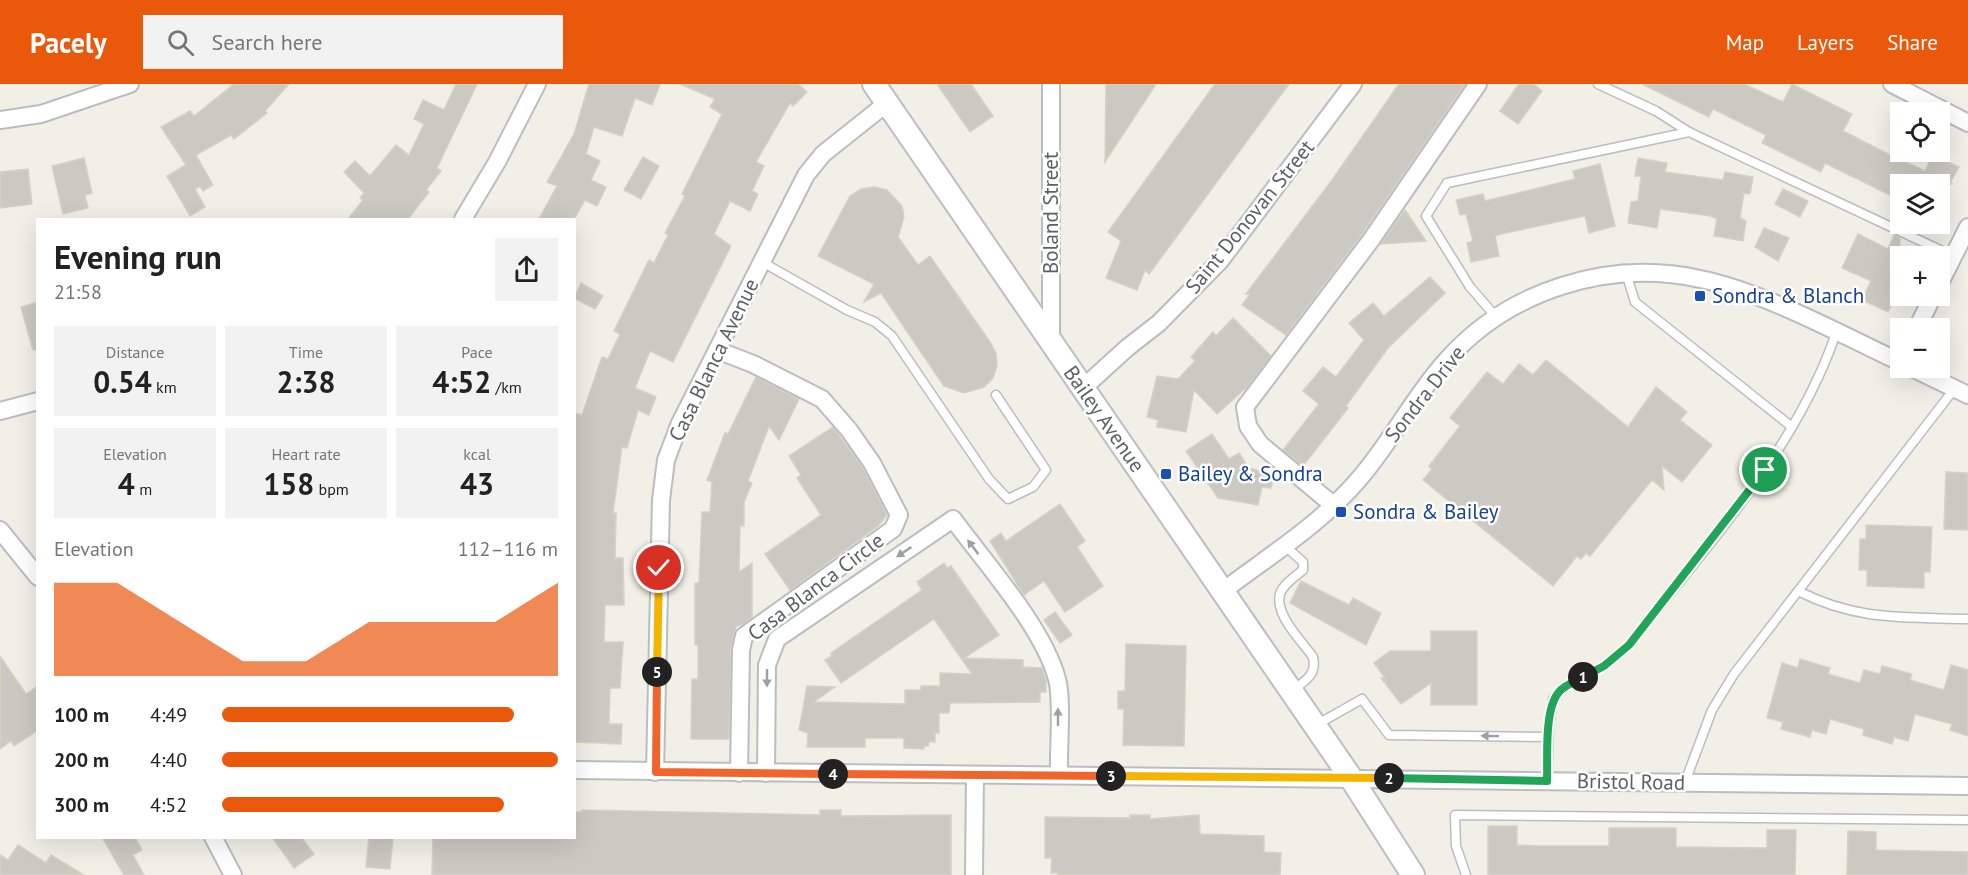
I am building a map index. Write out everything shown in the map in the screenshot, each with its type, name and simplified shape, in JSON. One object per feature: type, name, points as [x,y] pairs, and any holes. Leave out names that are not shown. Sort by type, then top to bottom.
[{"type":"street","points":[[0,120],[41,114],[130,84]]},
{"type":"street","points":[[464,218],[497,162],[537,84]]},
{"type":"street","name":"Bailey Avenue","points":[[874,84],[1292,691],[1413,875]]},
{"type":"street","name":"Boland Street","points":[[1051,84],[1051,341]]},
{"type":"street","name":"Saint Donovan Street","points":[[1083,388],[1159,323],[1220,261],[1353,84]]},
{"type":"street","points":[[1333,506],[1260,444],[1248,426],[1245,407],[1371,240],[1478,84]]},
{"type":"street","points":[[1892,84],[1968,123]]},
{"type":"street","name":"Casa Blanca Avenue","points":[[656,772],[661,500],[666,460],[680,423],[806,175],[823,154],[887,103]]},
{"type":"street","points":[[1950,262],[1968,227]]},
{"type":"street","name":"Sondra Drive","points":[[1223,591],[1333,506],[1359,479],[1445,362],[1474,334],[1544,290],[1572,282],[1626,273],[1659,272],[1701,279],[1748,293],[1890,357]]},
{"type":"street","name":"Casa Blanca Circle","points":[[717,350],[753,364],[822,399],[872,463],[899,515],[893,529],[744,636],[741,650],[739,772]]},
{"type":"street","points":[[1932,378],[1961,392]]},
{"type":"street","points":[[0,411],[36,401]]},
{"type":"street","points":[[766,773],[767,665],[777,639],[953,519],[1014,602],[1048,654],[1058,682],[1059,775]]},
{"type":"street","points":[[0,531],[36,575]]},
{"type":"street","name":"Bristol Road","points":[[576,770],[1968,786]]},
{"type":"street","points":[[974,875],[975,775]]},
{"type":"street","points":[[214,839],[233,875]]},
{"type":"lane","points":[[1598,84],[1656,111],[1689,132],[1953,256]]},
{"type":"lane","points":[[1497,318],[1470,287],[1426,216],[1446,183],[1689,132]]},
{"type":"lane","points":[[762,262],[847,310],[875,322],[892,336],[989,479],[1008,499],[1033,487],[1046,470],[996,395]]},
{"type":"lane","points":[[1626,273],[1635,302],[1792,427]]},
{"type":"lane","points":[[1547,781],[1548,737],[1554,699],[1562,688],[1604,666],[1629,645],[1765,470],[1792,427],[1825,365],[1836,333]]},
{"type":"lane","points":[[1685,782],[1712,710],[1734,674],[1798,591],[1961,392]]},
{"type":"lane","points":[[1284,544],[1303,562],[1303,570],[1285,586],[1280,594],[1280,606],[1314,657],[1315,666],[1312,675],[1292,691]]},
{"type":"lane","points":[[1798,591],[1844,611],[1892,617],[1968,619]]},
{"type":"lane","points":[[1315,726],[1362,699],[1389,735],[1548,737]]},
{"type":"lane","points":[[1466,875],[1456,846],[1455,815],[1968,820]]},
{"type":"building","points":[[234,84],[289,84],[265,111],[267,113],[234,139],[231,135],[196,155],[213,185],[203,191],[200,186],[195,189],[205,207],[190,216],[167,176],[186,165],[161,127],[190,111],[194,116]]},
{"type":"building","points":[[456,84],[477,84],[437,168],[441,171],[426,190],[429,192],[409,218],[349,218],[363,200],[360,198],[364,193],[344,172],[355,161],[370,176],[396,145],[409,155],[424,124],[414,119],[423,100],[444,110]]},
{"type":"building","points":[[589,84],[660,84],[652,105],[635,98],[622,136],[594,127],[586,154],[600,161],[591,180],[606,187],[597,206],[585,200],[575,218],[540,218],[557,186],[547,182],[574,134]]},
{"type":"building","points":[[680,84],[798,84],[807,92],[793,106],[790,103],[756,162],[764,166],[752,191],[758,194],[750,211],[730,201],[714,234],[731,246],[673,362],[650,351],[635,388],[656,397],[649,415],[638,410],[627,448],[622,447],[613,513],[616,513],[615,558],[623,558],[624,605],[605,605],[604,642],[623,642],[620,688],[610,688],[609,724],[622,724],[621,744],[576,742],[576,414],[582,415],[602,357],[608,359],[620,334],[614,331],[649,260],[654,263],[668,235],[665,233],[685,196],[682,194],[722,114],[710,107],[715,99]]},
{"type":"building","points":[[937,84],[971,84],[993,116],[970,132]]},
{"type":"building","points":[[1106,84],[1156,84],[1105,162]]},
{"type":"building","points":[[1215,84],[1289,84],[1149,274],[1145,270],[1137,290],[1106,278],[1121,241],[1108,232]]},
{"type":"building","points":[[1399,84],[1465,84],[1362,234],[1286,335],[1242,305],[1250,294],[1246,294],[1332,180]]},
{"type":"building","points":[[1519,84],[1533,84],[1542,91],[1518,124],[1500,111]]},
{"type":"building","points":[[1642,84],[1744,84],[1783,102],[1792,84],[1852,114],[1843,131],[1890,155],[1890,162],[1905,162],[1925,171],[1929,162],[1949,162],[1959,167],[1950,183],[1950,174],[1890,174],[1890,195],[1825,163],[1821,172],[1762,143],[1766,135],[1713,109],[1709,117]]},
{"type":"building","points":[[643,157],[659,166],[641,199],[624,190]]},
{"type":"building","points":[[84,158],[92,193],[85,195],[88,208],[63,214],[52,166]]},
{"type":"building","points":[[1638,158],[1667,163],[1665,172],[1723,180],[1725,172],[1753,177],[1750,194],[1744,193],[1740,218],[1746,221],[1743,241],[1714,236],[1717,219],[1711,216],[1660,209],[1657,228],[1628,223],[1631,202],[1638,201],[1641,176],[1635,176]]},
{"type":"building","points":[[1600,164],[1615,226],[1589,233],[1585,216],[1501,234],[1495,236],[1499,256],[1471,262],[1467,243],[1473,241],[1466,214],[1460,215],[1456,200],[1483,194],[1485,201],[1575,179],[1573,171]]},
{"type":"building","points":[[28,169],[32,204],[0,208],[0,172]]},
{"type":"building","points":[[874,187],[887,190],[902,206],[904,217],[898,237],[918,265],[930,256],[990,342],[996,353],[997,366],[993,378],[984,387],[964,393],[944,386],[881,293],[864,302],[874,284],[818,256],[850,196],[861,189]]},
{"type":"building","points":[[1783,189],[1808,201],[1800,217],[1775,204]]},
{"type":"building","points":[[1405,210],[1426,241],[1381,244]]},
{"type":"building","points":[[1764,228],[1789,238],[1778,261],[1755,247]]},
{"type":"building","points":[[1858,234],[1888,249],[1894,235],[1900,238],[1900,246],[1890,246],[1891,306],[1888,312],[1862,300],[1871,281],[1842,268]]},
{"type":"building","points":[[1430,277],[1445,293],[1388,348],[1346,406],[1348,408],[1303,466],[1283,450],[1319,404],[1303,391],[1323,367],[1336,377],[1364,340],[1349,323],[1373,303],[1384,316]]},
{"type":"building","points":[[581,283],[603,296],[595,309],[576,299]]},
{"type":"building","points":[[36,303],[36,350],[33,350],[21,307]]},
{"type":"building","points":[[1233,318],[1271,356],[1247,387],[1217,414],[1194,390],[1186,432],[1157,427],[1158,420],[1147,417],[1157,376],[1178,379],[1195,361],[1191,357],[1213,332],[1216,336]]},
{"type":"building","points":[[1546,360],[1628,427],[1656,387],[1687,412],[1680,420],[1712,445],[1682,482],[1662,466],[1664,490],[1652,480],[1590,556],[1586,553],[1581,559],[1577,556],[1553,586],[1423,480],[1432,469],[1429,466],[1460,426],[1450,418],[1487,372],[1503,384],[1519,364],[1533,375]]},
{"type":"building","points":[[756,377],[799,399],[779,440],[769,426],[748,481],[752,483],[744,502],[744,526],[740,526],[739,572],[752,563],[752,617],[736,626],[731,648],[729,739],[691,739],[692,679],[698,679],[698,645],[695,645],[695,583],[699,583],[702,512],[710,512],[712,482],[707,480],[725,433],[728,434]]},
{"type":"building","points":[[833,427],[863,468],[887,515],[878,526],[790,590],[765,554],[821,515],[797,478],[801,475],[789,456]]},
{"type":"building","points":[[1212,434],[1229,459],[1239,453],[1249,468],[1274,475],[1271,488],[1262,487],[1258,505],[1218,498],[1186,451]]},
{"type":"building","points":[[1946,472],[1968,473],[1968,530],[1944,529]]},
{"type":"building","points":[[1060,504],[1085,541],[1077,547],[1103,586],[1065,612],[1044,581],[1024,595],[990,541],[1001,533],[1006,541]]},
{"type":"building","points":[[1866,525],[1932,527],[1930,572],[1924,572],[1924,588],[1867,586],[1867,570],[1859,570],[1860,539],[1866,539]]},
{"type":"building","points":[[944,563],[947,568],[951,566],[999,635],[964,658],[1023,660],[1023,667],[1042,668],[1046,680],[1046,692],[1040,692],[1040,702],[950,703],[949,713],[939,713],[939,733],[935,733],[935,742],[929,742],[924,749],[904,748],[904,738],[865,738],[865,747],[807,747],[808,733],[799,730],[807,686],[835,687],[814,702],[905,704],[905,690],[921,690],[921,686],[940,686],[940,673],[972,674],[934,619],[841,683],[825,660],[832,656],[831,653],[922,590],[917,582]]},
{"type":"building","points":[[1301,581],[1349,605],[1353,598],[1381,613],[1366,645],[1290,603]]},
{"type":"building","points":[[1055,612],[1072,635],[1060,643],[1044,620]]},
{"type":"building","points":[[1431,631],[1477,631],[1477,705],[1431,705],[1431,683],[1401,704],[1381,678],[1385,678],[1374,663],[1390,651],[1431,651]]},
{"type":"building","points":[[1126,644],[1186,646],[1184,746],[1123,745],[1124,709],[1118,709],[1118,691],[1125,691]]},
{"type":"building","points":[[0,656],[26,694],[36,687],[36,731],[14,746],[11,741],[0,749]]},
{"type":"building","points":[[1800,659],[1830,668],[1828,674],[1860,683],[1864,670],[1880,674],[1882,666],[1912,674],[1910,680],[1944,690],[1951,665],[1968,670],[1968,736],[1950,730],[1952,724],[1915,714],[1908,741],[1894,737],[1892,744],[1863,735],[1864,729],[1830,719],[1826,734],[1812,730],[1810,737],[1781,729],[1783,722],[1767,718],[1782,663],[1798,668]]},
{"type":"building","points":[[582,810],[820,815],[820,810],[841,810],[841,816],[951,815],[951,875],[432,875],[433,839],[576,839],[576,812],[582,812]]},
{"type":"building","points":[[1130,815],[1150,815],[1150,819],[1199,815],[1200,834],[1264,836],[1264,852],[1281,853],[1280,875],[1058,875],[1058,873],[1051,873],[1052,858],[1045,858],[1045,817],[1130,818]]},
{"type":"building","points":[[1488,826],[1517,826],[1517,845],[1538,846],[1609,846],[1609,828],[1676,828],[1676,847],[1767,848],[1767,830],[1796,830],[1795,875],[1488,875]]},
{"type":"building","points":[[1848,831],[1876,832],[1876,850],[1968,852],[1968,875],[1847,875]]},
{"type":"building","points":[[103,839],[136,839],[142,850],[133,855],[144,875],[124,875]]},
{"type":"building","points":[[273,839],[303,839],[314,854],[294,868]]},
{"type":"building","points":[[369,839],[393,839],[390,869],[366,867]]},
{"type":"building","points":[[18,845],[46,863],[51,855],[84,875],[0,875],[0,855],[8,860]]},
{"type":"place","name":"Sondra & Blanch","points":[[1700,296]]},
{"type":"place","name":"Bailey & Sondra","points":[[1166,474]]},
{"type":"place","name":"Sondra & Bailey","points":[[1341,512]]},
{"type":"route","points":[[659,568],[656,772],[1547,781],[1549,725],[1554,699],[1562,688],[1604,666],[1629,645],[1765,470]]}]
